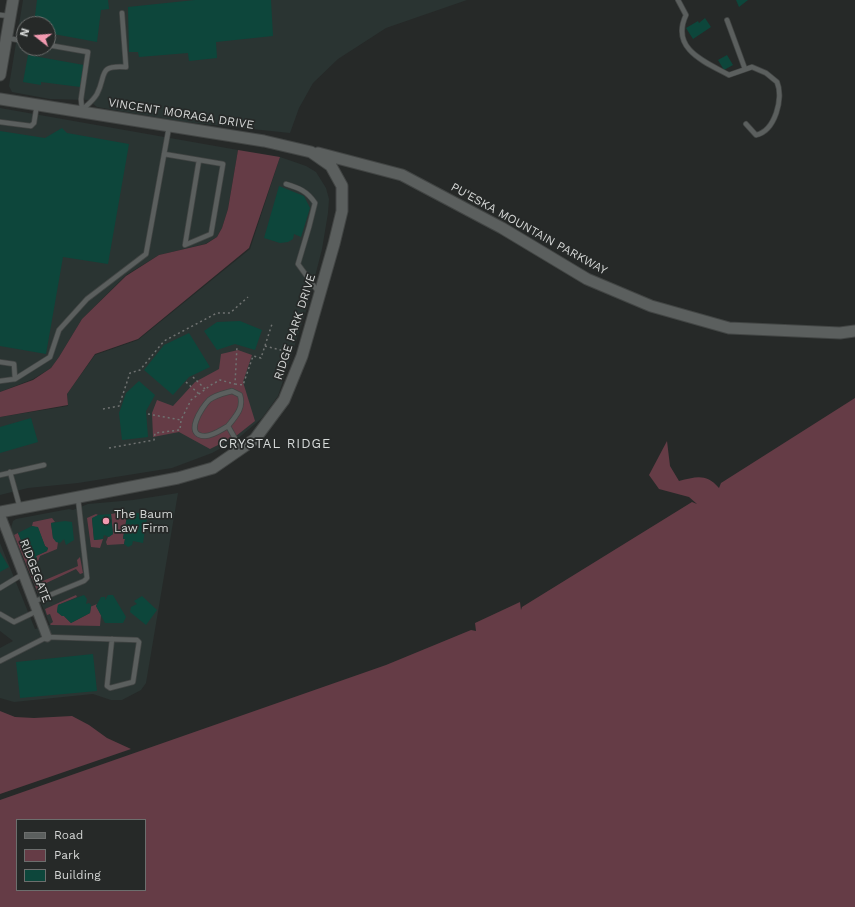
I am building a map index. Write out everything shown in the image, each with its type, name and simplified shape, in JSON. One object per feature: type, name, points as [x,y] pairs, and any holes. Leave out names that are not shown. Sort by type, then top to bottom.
[{"type":"street","points":[[0,75],[7,38],[5,16],[13,0]]},
{"type":"street","name":"VINCENT MORAGA DRIVE","points":[[0,99],[82,110],[264,141],[311,152],[331,166],[342,186]]},
{"type":"street","name":"PU'ESKA MOUNTAIN PARKWAY","points":[[311,152],[402,174],[502,228],[588,279],[651,306],[729,328],[840,333],[855,331]]},
{"type":"street","name":"RIDGE PARK DRIVE","points":[[0,513],[77,496],[178,478],[213,468],[255,439],[284,400],[302,356],[342,212],[342,186]]},
{"type":"street","name":"RIDGEGATE","points":[[0,513],[47,636]]},
{"type":"lane","points":[[678,0],[686,15],[682,24],[682,33],[691,54],[729,75],[752,67],[774,78],[780,87],[780,95],[774,116],[766,131],[756,135],[746,124]]},
{"type":"lane","points":[[82,110],[94,99],[107,68],[113,66],[126,66],[122,13]]},
{"type":"lane","points":[[727,20],[745,69]]},
{"type":"lane","points":[[7,38],[16,40]]},
{"type":"lane","points":[[56,46],[88,52],[81,100],[82,110]]},
{"type":"lane","points":[[0,122],[31,126],[34,123],[37,104]]},
{"type":"lane","points":[[0,381],[15,379],[50,357],[59,330],[87,299],[146,254],[170,125]]},
{"type":"lane","points":[[164,154],[199,160],[222,164],[211,234],[186,245],[199,160]]},
{"type":"lane","points":[[286,184],[300,188],[309,194],[314,203],[309,228],[298,264],[319,293]]},
{"type":"lane","points":[[0,362],[14,364],[15,379]]},
{"type":"lane","points":[[232,391],[240,395],[242,403],[237,415],[228,426],[214,434],[206,436],[199,435],[195,430],[195,422],[198,413],[210,399],[232,391]]},
{"type":"lane","points":[[228,426],[241,449]]},
{"type":"lane","points":[[0,475],[44,466]]},
{"type":"lane","points":[[10,472],[20,508]]},
{"type":"lane","points":[[34,602],[84,581],[87,578],[77,496]]},
{"type":"lane","points":[[0,588],[23,574]]},
{"type":"lane","points":[[0,614],[12,622],[37,611]]},
{"type":"lane","points":[[0,661],[47,636],[137,640],[139,642],[133,682],[110,688],[107,686],[112,639]]},
{"type":"path","points":[[103,409],[118,406],[130,373],[140,370],[164,341],[218,312],[230,313],[248,297]]},
{"type":"path","points":[[109,448],[154,440],[155,433],[180,430],[181,420],[191,400],[220,380],[243,385],[252,356],[261,358],[272,324]]},
{"type":"path","points":[[235,384],[237,346]]},
{"type":"path","points":[[265,346],[302,356]]},
{"type":"path","points":[[192,377],[205,389]]},
{"type":"path","points":[[186,382],[199,394]]},
{"type":"path","points":[[148,414],[181,420]]},
{"type":"shaded area","points":[[23,0],[467,0],[386,28],[338,59],[313,83],[299,108],[290,133],[185,122],[97,107],[88,100],[50,99],[12,92],[9,86],[16,43],[16,56],[56,56],[56,16],[20,16]]},
{"type":"shaded area","points":[[0,108],[238,150],[228,209],[222,228],[217,237],[205,244],[159,255],[126,275],[82,319],[51,368],[33,379],[0,392]]},
{"type":"shaded area","points":[[280,157],[306,166],[316,172],[326,188],[329,199],[322,249],[307,308],[278,396],[262,418],[236,440],[212,453],[172,468],[78,483],[28,488],[0,495],[0,417],[68,406],[67,394],[95,355],[138,340],[250,249]]},
{"type":"shaded area","points":[[178,493],[146,683],[141,690],[122,700],[111,700],[93,694],[14,702],[0,698],[0,648],[13,641],[0,631],[0,543],[35,629],[50,625],[11,528],[13,521],[16,519],[69,509],[73,510],[88,504],[133,500]]},
{"type":"green space","points":[[238,150],[280,157],[249,248],[138,339],[95,354],[67,394],[68,405],[0,417],[0,392],[33,380],[51,368],[82,319],[126,276],[159,255],[206,244],[217,237],[222,228],[228,209]]},
{"type":"green space","points":[[238,350],[252,355],[243,382],[255,421],[236,436],[210,449],[179,432],[153,437],[152,413],[157,400],[173,406],[195,382],[219,369],[221,354]]},
{"type":"green space","points":[[855,398],[855,907],[0,907],[0,800],[386,665],[471,630],[476,631],[475,623],[520,602],[521,610],[522,607],[692,502],[697,504],[689,497],[659,489],[649,475],[667,441],[670,466],[679,481],[700,477],[710,480],[719,488],[721,483]]},
{"type":"green space","points":[[128,511],[123,538],[125,539],[124,544],[107,545],[106,542],[108,537],[113,534],[111,514]]},
{"type":"green space","points":[[96,514],[98,515],[92,519],[94,540],[103,539],[100,548],[91,547],[87,518]]},
{"type":"green space","points":[[52,518],[55,522],[51,523],[53,538],[58,542],[57,549],[40,556],[37,564],[33,566],[33,563],[37,559],[36,556],[47,551],[48,548],[45,546],[38,528],[32,526],[33,522]]},
{"type":"green space","points":[[18,533],[38,583],[78,566],[77,560],[80,557],[83,573],[80,574],[76,569],[40,586],[41,591],[38,593],[14,535]]},
{"type":"green space","points":[[76,595],[77,597],[58,605],[57,612],[71,623],[90,613],[90,607],[97,604],[96,606],[101,615],[100,626],[50,624],[53,622],[50,614],[47,615],[45,609]]},
{"type":"green space","points":[[0,711],[15,717],[34,718],[72,716],[89,725],[107,738],[131,749],[0,794]]},
{"type":"building","points":[[37,0],[108,0],[109,9],[101,10],[97,42],[56,34],[56,16],[35,16]]},
{"type":"building","points":[[195,0],[271,0],[273,36],[216,42],[217,58],[189,61],[188,53],[139,57],[138,52],[129,52],[128,7]]},
{"type":"building","points":[[736,0],[748,0],[739,7]]},
{"type":"building","points":[[705,18],[711,27],[693,39],[686,28],[698,21],[699,23]]},
{"type":"building","points":[[727,55],[733,65],[724,70],[718,60]]},
{"type":"building","points":[[28,56],[84,65],[80,87],[41,82],[41,85],[23,82]]},
{"type":"building","points":[[62,128],[67,133],[129,144],[108,264],[63,257],[46,354],[0,346],[0,131],[45,138]]},
{"type":"building","points":[[279,186],[304,196],[310,208],[301,237],[294,234],[293,239],[288,242],[280,243],[264,238]]},
{"type":"building","points":[[240,321],[262,330],[255,350],[235,344],[217,350],[204,331],[217,322]]},
{"type":"building","points":[[189,333],[210,367],[189,377],[173,395],[144,370],[164,345]]},
{"type":"building","points":[[139,381],[155,395],[146,411],[148,437],[122,440],[119,413],[126,393]]},
{"type":"building","points":[[31,418],[38,442],[0,453],[0,427]]},
{"type":"building","points":[[128,511],[142,514],[147,518],[143,543],[133,541],[132,545],[128,547],[124,544],[125,539],[123,539]]},
{"type":"building","points":[[111,514],[113,534],[109,537],[104,535],[103,539],[94,540],[92,518],[98,515]]},
{"type":"building","points":[[65,521],[72,522],[74,540],[66,545],[64,539],[60,543],[56,542],[53,538],[51,523]]},
{"type":"building","points":[[32,526],[38,527],[45,546],[48,548],[47,551],[36,556],[37,559],[34,563],[30,562],[18,533]]},
{"type":"building","points":[[0,552],[9,567],[0,572]]},
{"type":"building","points":[[84,595],[87,599],[86,604],[89,603],[91,605],[90,613],[71,623],[57,612],[58,605]]},
{"type":"building","points":[[108,595],[113,595],[126,617],[123,623],[105,623],[96,606],[101,597],[105,597],[105,600]]},
{"type":"building","points":[[142,596],[157,610],[146,625],[130,612],[131,607],[137,604],[134,601]]},
{"type":"building","points":[[93,654],[97,691],[20,698],[16,662]]},
{"type":"place","name":"The Baum Law Firm","points":[[106,521]]},
{"type":"district","name":"CRYSTAL RIDGE","points":[[275,444]]}]
